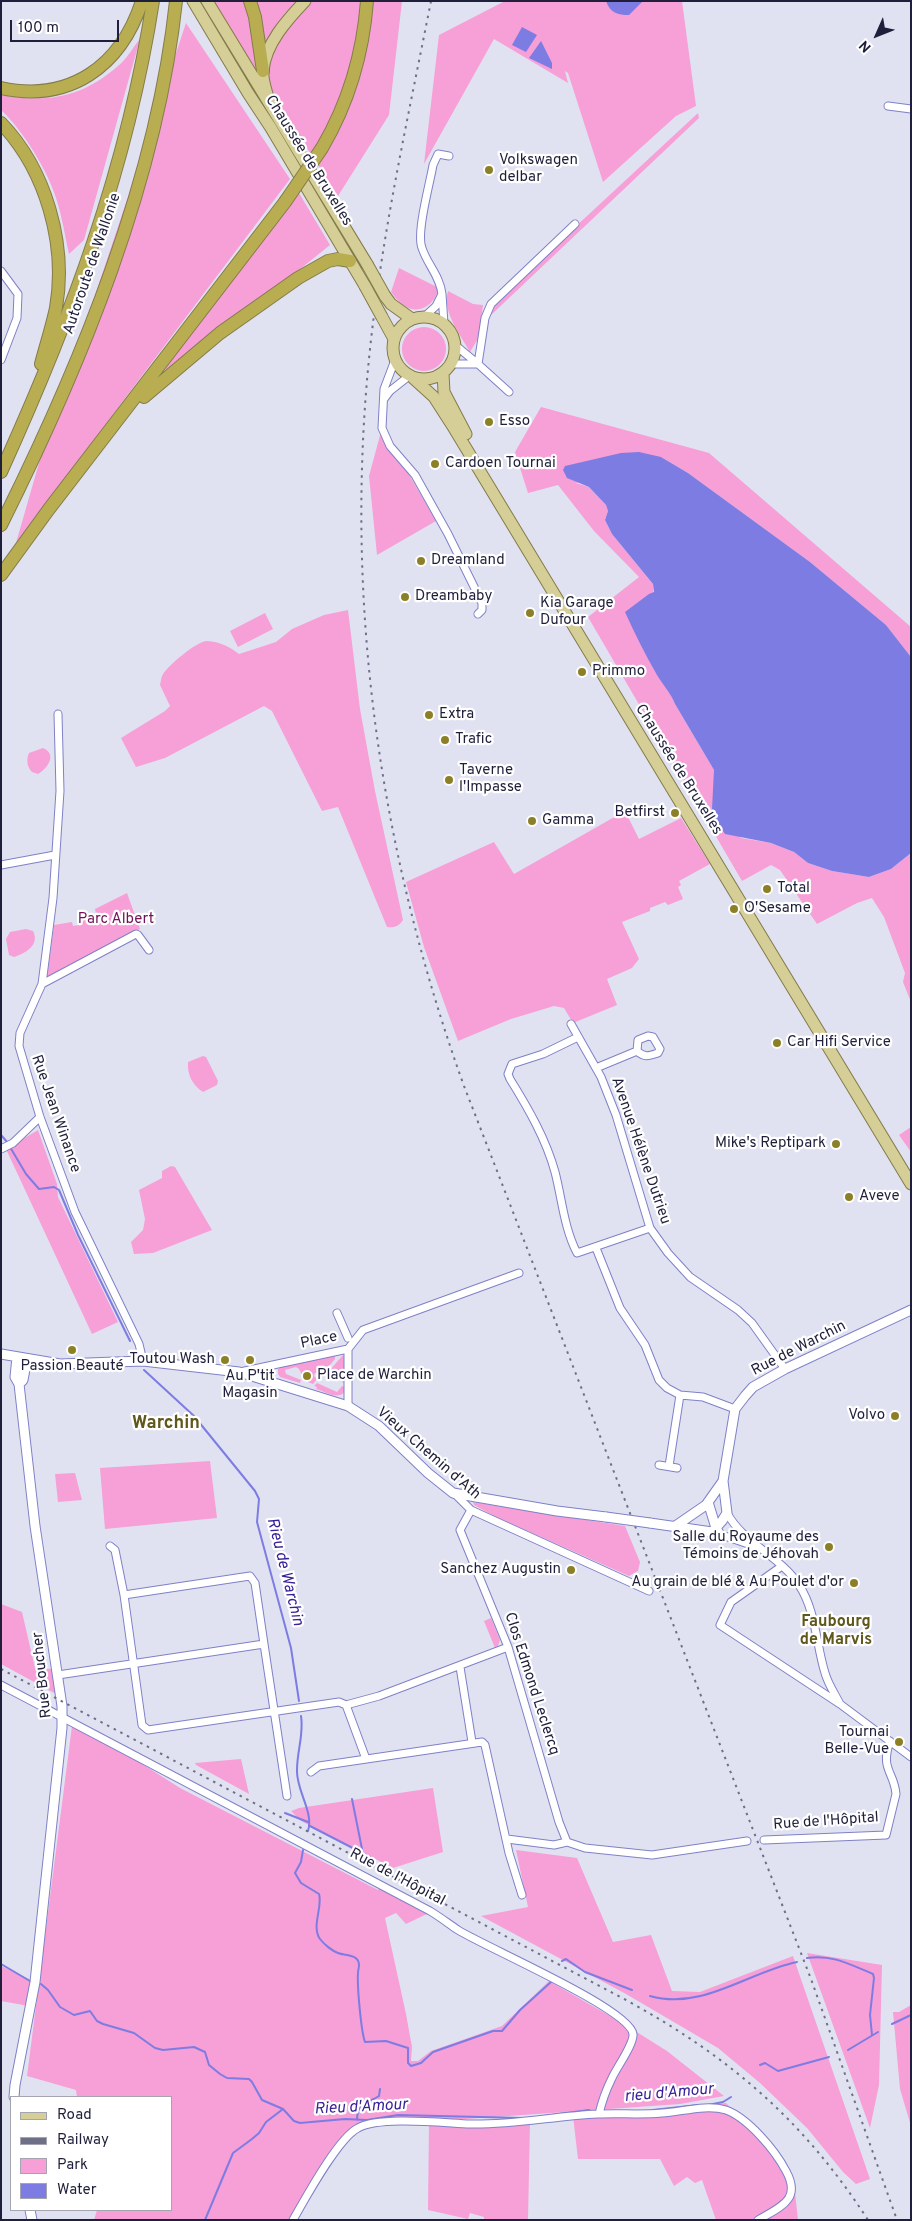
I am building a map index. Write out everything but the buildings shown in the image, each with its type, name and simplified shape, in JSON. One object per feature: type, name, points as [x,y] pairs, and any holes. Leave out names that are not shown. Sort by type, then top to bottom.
[{"type":"highway","points":[[1,88],[15,91],[53,90],[87,76],[109,59],[127,37],[136,20],[142,1]]},
{"type":"highway","name":"Autoroute de Wallonie","points":[[1,472],[36,396],[76,296],[110,194],[127,135],[153,1]]},
{"type":"highway","points":[[250,1],[255,16],[263,71]]},
{"type":"highway","points":[[1,575],[111,428],[285,202],[322,148],[335,126],[349,93],[360,51],[368,1]]},
{"type":"highway","name":"Autoroute de Wallonie","points":[[1,525],[58,404],[114,261],[150,141],[164,77],[176,4]]},
{"type":"highway","points":[[1,123],[25,153],[35,171],[47,203],[57,258],[56,307],[50,335],[36,379],[36,396]]},
{"type":"highway","points":[[111,428],[155,386],[259,305],[298,278],[328,261],[338,259],[350,261]]},
{"type":"main road","name":"Chaussée de Bruxelles","points":[[193,1],[365,286],[394,339]]},
{"type":"main road","name":"Chaussée de Bruxelles","points":[[207,1],[385,296],[391,304],[418,318]]},
{"type":"main road","points":[[268,101],[263,71],[269,50],[283,26],[305,1]]},
{"type":"main road","points":[[418,318],[434,318],[444,324],[453,337],[455,346],[451,364],[443,373],[434,378],[424,380],[412,377],[401,369],[395,360],[392,350],[394,339],[404,324],[418,318]]},
{"type":"main road","name":"Chaussée de Bruxelles","points":[[443,373],[444,392],[479,457],[911,1172]]},
{"type":"main road","name":"Chaussée de Bruxelles","points":[[412,377],[434,397],[452,425],[911,1184]]},
{"type":"street","points":[[888,106],[911,109]]},
{"type":"street","points":[[444,324],[441,285],[426,258],[420,240],[433,165],[438,154],[449,156]]},
{"type":"street","points":[[478,364],[486,318],[491,304],[574,224]]},
{"type":"street","points":[[1,271],[18,294],[17,318],[1,360]]},
{"type":"street","points":[[418,318],[436,306],[442,294]]},
{"type":"street","points":[[455,346],[509,392]]},
{"type":"street","points":[[395,360],[384,389],[382,428],[390,446],[415,475],[448,534],[482,603],[482,610],[478,614]]},
{"type":"street","points":[[451,364],[478,364]]},
{"type":"street","points":[[384,399],[390,391],[412,377]]},
{"type":"street","name":"Rue Jean Winance","points":[[58,714],[60,791],[53,898],[42,984],[20,1033],[19,1046],[40,1117],[74,1212],[138,1344],[143,1361]]},
{"type":"street","points":[[1,865],[55,855]]},
{"type":"street","points":[[42,984],[136,934],[138,934],[149,950]]},
{"type":"street","name":"Avenue Hélène Dutrieu","points":[[570,1024],[596,1068],[616,1115],[650,1228],[668,1253],[690,1277],[738,1310],[752,1323],[785,1369]]},
{"type":"street","points":[[578,1037],[543,1054],[512,1064],[508,1074],[545,1144],[555,1171],[566,1224],[577,1253],[650,1228]]},
{"type":"street","name":"Avenue Hélène Dutrieu","points":[[596,1068],[637,1051]]},
{"type":"street","points":[[1,1148],[13,1143],[40,1117]]},
{"type":"street","points":[[596,1248],[616,1300],[645,1345],[659,1380],[680,1395],[704,1397],[736,1409]]},
{"type":"street","points":[[348,1349],[363,1330],[519,1273]]},
{"type":"street","name":"Rue de Warchin","points":[[726,1512],[723,1481],[736,1409],[753,1387],[785,1369],[911,1310]]},
{"type":"street","points":[[337,1312],[348,1338]]},
{"type":"street","name":"Place","points":[[239,1372],[348,1349],[348,1406]]},
{"type":"street","name":"Vieux Chemin d'Ath","points":[[1,1354],[60,1364],[143,1361],[239,1372],[348,1406],[379,1426],[428,1473],[471,1510],[649,1591]]},
{"type":"street","name":"Rue Boucher","points":[[14,2096],[33,2000],[38,1963],[62,1728],[62,1701],[35,1526],[19,1384],[15,1377],[17,1357]]},
{"type":"street","name":"Rue Boucher","points":[[19,1384],[23,1380],[27,1359]]},
{"type":"street","points":[[659,1465],[673,1467],[680,1395]]},
{"type":"street","points":[[674,1527],[708,1502],[723,1481]]},
{"type":"street","points":[[453,1493],[557,1511],[716,1531],[756,1546]]},
{"type":"street","points":[[708,1502],[716,1531]]},
{"type":"street","name":"Clos Edmond Leclercq","points":[[471,1510],[460,1530],[508,1647],[559,1822],[567,1842]]},
{"type":"street","points":[[716,1531],[726,1512]]},
{"type":"street","points":[[726,1512],[730,1519],[756,1546],[782,1566],[795,1580],[805,1596],[825,1675],[840,1704]]},
{"type":"street","points":[[110,1546],[115,1550],[124,1595],[142,1725],[148,1730],[339,1702],[346,1705],[380,1696],[460,1667],[508,1647]]},
{"type":"street","points":[[782,1566],[731,1602],[720,1624],[840,1704],[911,1757]]},
{"type":"street","points":[[124,1595],[250,1576],[255,1583],[287,1796]]},
{"type":"street","points":[[58,1675],[264,1644]]},
{"type":"street","points":[[460,1667],[472,1742]]},
{"type":"street","name":"Rue de l'Hôpital","points":[[1,1685],[430,1911],[458,1930],[587,1996],[624,2020],[630,2026],[633,2034],[631,2043],[612,2078],[599,2114]]},
{"type":"street","points":[[346,1705],[366,1759]]},
{"type":"street","name":"Rue de l'Hôpital","points":[[764,1840],[886,1835],[896,1794],[888,1772],[886,1754],[890,1741]]},
{"type":"street","points":[[311,1772],[319,1766],[482,1742],[485,1745],[508,1839],[513,1868],[522,1895]]},
{"type":"street","points":[[508,1839],[554,1845],[567,1842],[585,1848],[652,1856],[747,1841]]},
{"type":"street","points":[[293,2220],[340,2146],[350,2133],[358,2127],[393,2121],[505,2123],[599,2114],[634,2115],[712,2109],[724,2110],[738,2116],[775,2154],[792,2185],[791,2196],[785,2204],[758,2220]]},
{"type":"green space","points":[[212,1],[402,1],[389,115],[338,196]]},
{"type":"green space","points":[[505,1],[682,1],[696,106],[676,116],[603,182],[568,73],[565,71],[568,83],[494,39],[424,164],[439,35]]},
{"type":"green space","points":[[186,23],[290,179],[16,543],[39,463]]},
{"type":"green space","points":[[140,39],[84,240],[69,254],[60,212],[52,187],[41,163],[26,139],[1,110],[1,95],[49,98],[77,91],[91,85],[118,66]]},
{"type":"green space","points":[[698,113],[699,118],[490,316],[490,306]]},
{"type":"green space","points":[[299,193],[330,245],[176,369],[157,370]]},
{"type":"green space","points":[[399,268],[439,288],[434,300],[430,304],[420,309],[408,308],[395,297],[391,292]]},
{"type":"green space","points":[[448,291],[473,304],[483,305],[479,337],[470,352],[450,315],[447,299]]},
{"type":"green space","points":[[428,327],[440,333],[445,341],[445,357],[440,365],[432,370],[420,371],[408,365],[403,357],[402,345],[408,333],[416,328]]},
{"type":"green space","points":[[541,407],[709,453],[911,627],[911,657],[886,625],[810,562],[688,473],[661,457],[576,483],[589,487],[606,505],[608,511],[605,520],[612,534],[653,584],[659,677],[671,694],[714,770],[714,788],[741,838],[771,843],[794,852],[808,863],[832,871],[869,877],[891,869],[911,853],[911,1002],[903,982],[905,973],[884,917],[872,898],[857,903],[817,924],[780,870],[771,865],[742,881],[588,617],[639,577],[594,531],[558,485],[528,493],[515,452]]},
{"type":"green space","points":[[382,428],[436,521],[377,555],[369,476]]},
{"type":"green space","points":[[348,610],[360,709],[375,791],[403,920],[398,925],[392,927],[387,927],[338,807],[322,811],[272,711],[264,706],[165,758],[136,767],[121,738],[170,706],[160,685],[162,675],[190,649],[202,642],[216,642],[239,654],[276,642],[292,629],[324,615]]},
{"type":"green space","points":[[265,613],[273,629],[238,647],[230,631]]},
{"type":"green space","points":[[43,748],[50,754],[50,758],[45,769],[38,774],[30,770],[28,758],[29,753]]},
{"type":"green space","points":[[625,811],[639,839],[681,818],[710,864],[679,881],[681,885],[678,887],[683,899],[668,905],[665,902],[650,908],[650,911],[622,922],[639,959],[632,968],[607,979],[617,1005],[573,1023],[564,1008],[554,1006],[511,1019],[458,1041],[424,947],[406,882],[494,842],[514,874]]},
{"type":"green space","name":"Parc Albert","points":[[127,893],[140,929],[47,978],[54,925],[72,922],[73,926],[79,925],[79,920],[96,914],[95,909]]},
{"type":"green space","points":[[26,929],[33,931],[35,936],[31,948],[14,957],[9,955],[6,939],[10,932]]},
{"type":"green space","points":[[203,1056],[206,1057],[218,1081],[217,1085],[203,1092],[193,1083],[189,1075],[188,1062]]},
{"type":"green space","points":[[911,1127],[911,1152],[899,1135]]},
{"type":"green space","points":[[38,1130],[57,1184],[58,1197],[118,1322],[92,1334],[6,1149]]},
{"type":"green space","points":[[171,1166],[175,1167],[212,1230],[153,1253],[134,1254],[131,1242],[143,1230],[145,1219],[139,1190],[162,1178],[162,1171]]},
{"type":"green space","points":[[335,1354],[335,1359],[320,1377],[319,1373],[315,1373],[314,1376],[317,1379],[313,1384],[305,1381],[296,1367],[285,1370],[286,1374],[301,1380],[300,1383],[280,1377],[278,1374],[278,1369],[281,1367]]},
{"type":"green space","points":[[343,1355],[345,1357],[346,1384],[330,1375],[330,1370]]},
{"type":"green space","points":[[317,1383],[337,1392],[342,1386],[345,1387],[345,1392],[331,1395],[316,1389],[317,1387],[314,1386]]},
{"type":"green space","points":[[210,1461],[217,1518],[105,1529],[100,1468]]},
{"type":"green space","points":[[75,1473],[82,1500],[58,1502],[55,1474]]},
{"type":"green space","points":[[473,1502],[625,1526],[640,1562],[638,1571],[629,1576],[496,1517],[474,1505]]},
{"type":"green space","points":[[1,1604],[22,1612],[35,1668],[52,1669],[58,1695],[1,1664]]},
{"type":"green space","points":[[491,1618],[500,1640],[495,1648],[484,1621]]},
{"type":"green space","points":[[72,1726],[120,1750],[180,1788],[378,1890],[380,1887],[429,1913],[406,1924],[396,1913],[385,1918],[412,2047],[411,2061],[418,2061],[431,2051],[502,2026],[549,1981],[667,2051],[724,2096],[680,2104],[437,2121],[530,2122],[528,2220],[484,2220],[484,2217],[470,2213],[468,2219],[428,2210],[429,2122],[358,2125],[291,2220],[94,2220],[97,2211],[172,2211],[172,2096],[77,2096],[76,2090],[27,2076]]},
{"type":"green space","points":[[241,1759],[249,1794],[195,1763]]},
{"type":"green space","points":[[433,1788],[443,1852],[393,1868],[301,1821],[291,1811],[299,1808]]},
{"type":"green space","points":[[516,1850],[577,1858],[613,1942],[651,1935],[672,1991],[700,1992],[793,1956],[870,2179],[856,2184],[843,2172],[807,2128],[760,2083],[718,2048],[626,1994],[481,1916],[528,1907]]},
{"type":"green space","points":[[807,1953],[882,1965],[879,2085],[870,2128]]},
{"type":"green space","points":[[1,1966],[35,1982],[29,2006],[1,2001]]},
{"type":"green space","points":[[911,2005],[911,2126],[900,2089],[893,2012],[899,2012]]},
{"type":"green space","points":[[726,2103],[777,2156],[792,2185],[788,2199],[756,2220],[716,2220],[702,2180],[695,2183],[687,2177],[674,2186],[660,2159],[578,2159],[573,2116]]},
{"type":"green space","points":[[795,2192],[798,2220],[759,2220],[785,2205]]},
{"type":"water","points":[[606,1],[643,1],[629,15],[615,12]]},
{"type":"water","points":[[522,27],[537,35],[526,52],[512,45]]},
{"type":"water","points":[[541,41],[552,63],[552,69],[529,58]]},
{"type":"water","points":[[639,452],[661,457],[688,473],[810,562],[886,625],[911,657],[911,853],[891,869],[869,877],[832,871],[808,863],[794,852],[771,843],[725,834],[714,818],[712,809],[714,770],[657,675],[625,612],[654,592],[653,584],[612,534],[605,520],[608,511],[606,505],[589,487],[567,478],[563,470],[565,466],[621,453]]},
{"type":"waterway","name":"Rieu de Warchin","points":[[1,1135],[8,1143]]},
{"type":"waterway","name":"Rieu de Warchin","points":[[10,1147],[26,1174],[39,1189],[54,1187],[59,1190],[78,1235],[130,1341]]},
{"type":"waterway","name":"Rieu de Warchin","points":[[144,1370],[194,1416],[255,1491],[259,1499],[257,1522],[291,1648],[299,1701]]},
{"type":"waterway","name":"Rieu de Warchin","points":[[301,1716],[302,1729],[297,1763],[297,1778],[309,1816],[308,1831]]},
{"type":"waterway","points":[[352,1799],[361,1852]]},
{"type":"waterway","points":[[285,1813],[308,1822]]},
{"type":"waterway","points":[[310,1826],[374,1859]]},
{"type":"waterway","name":"Rieu de Warchin","points":[[303,1850],[301,1862],[295,1873],[301,1883],[319,1894],[320,1905],[317,1928],[320,1939],[333,1951],[354,1957],[358,1961],[359,1997],[365,2042],[386,2041],[408,2048],[408,2063],[411,2066],[421,2063],[433,2052],[493,2031],[502,2031],[520,2010],[551,1982]]},
{"type":"waterway","name":"Rieu de Warchin","points":[[807,1958],[833,1959],[873,1974],[870,2015],[872,2035]]},
{"type":"waterway","name":"Rieu de Warchin","points":[[562,1961],[566,1959],[585,1972],[632,1990]]},
{"type":"waterway","name":"Rieu de Warchin","points":[[650,1996],[669,1999],[688,1998],[706,1994],[797,1962]]},
{"type":"waterway","name":"Rieu d'Amour","points":[[1,1964],[30,1981]]},
{"type":"waterway","name":"Rieu d'Amour","points":[[41,1984],[48,1990],[60,2007],[74,2015],[90,2011],[97,2021],[134,2033],[155,2048],[163,2050],[194,2047],[205,2052],[209,2065],[220,2074],[227,2078],[249,2079],[262,2100],[283,2109],[294,2121],[300,2123],[345,2119],[367,2120],[398,2115],[522,2118]]},
{"type":"waterway","name":"rieu d'Amour","points":[[892,2024],[911,2015]]},
{"type":"waterway","name":"rieu d'Amour","points":[[848,2050],[878,2032]]},
{"type":"waterway","name":"rieu d'Amour","points":[[760,2065],[765,2063],[778,2071],[829,2057]]},
{"type":"waterway","points":[[357,2120],[357,2114],[361,2106],[379,2096],[380,2089]]},
{"type":"waterway","name":"rieu d'Amour","points":[[708,2105],[723,2102],[731,2097]]},
{"type":"waterway","name":"rieu d'Amour","points":[[653,2110],[698,2105]]},
{"type":"waterway","points":[[205,2220],[233,2153],[259,2133],[266,2122],[283,2109]]},
{"type":"waterway","name":"Rieu d'Amour","points":[[544,2116],[589,2110]]},
{"type":"railway","points":[[431,1],[399,162],[378,283],[364,420],[361,517],[365,613],[374,710],[388,805],[408,900],[434,994],[464,1086],[811,1979],[897,2220]]},
{"type":"railway","points":[[1,1669],[626,2000],[699,2044],[762,2094],[791,2122],[818,2152],[868,2220]]},
{"type":"place","name":"Volkswagen delbar","points":[[489,170]]},
{"type":"place","name":"Esso","points":[[489,422]]},
{"type":"place","name":"Cardoen Tournai","points":[[435,464]]},
{"type":"place","name":"Dreamland","points":[[421,561]]},
{"type":"place","name":"Dreambaby","points":[[405,597]]},
{"type":"place","name":"Kia Garage Dufour","points":[[530,613]]},
{"type":"place","name":"Primmo","points":[[582,672]]},
{"type":"place","name":"Extra","points":[[429,715]]},
{"type":"place","name":"Trafic","points":[[445,740]]},
{"type":"place","name":"Taverne l'Impasse","points":[[449,780]]},
{"type":"place","name":"Betfirst","points":[[675,813]]},
{"type":"place","name":"Gamma","points":[[532,821]]},
{"type":"place","name":"Total","points":[[767,889]]},
{"type":"place","name":"O'Sesame","points":[[734,909]]},
{"type":"place","name":"Car Hifi Service","points":[[777,1043]]},
{"type":"place","name":"Mike's Reptipark","points":[[836,1144]]},
{"type":"place","name":"Aveve","points":[[849,1197]]},
{"type":"place","name":"Passion Beauté","points":[[72,1350]]},
{"type":"place","name":"Toutou Wash","points":[[225,1360]]},
{"type":"place","name":"Au P'tit Magasin","points":[[250,1360]]},
{"type":"place","name":"Place de Warchin","points":[[307,1376]]},
{"type":"place","name":"Volvo","points":[[895,1416]]},
{"type":"place","name":"Salle du Royaume des Témoins de Jéhovah","points":[[829,1547]]},
{"type":"place","name":"Sanchez Augustin","points":[[571,1570]]},
{"type":"place","name":"Au grain de blé & Au Poulet d'or","points":[[854,1583]]},
{"type":"place","name":"Tournai Belle-Vue","points":[[899,1742]]},
{"type":"district","name":"Warchin","points":[[166,1424]]},
{"type":"district","name":"Faubourg de Marvis","points":[[836,1632]]}]
